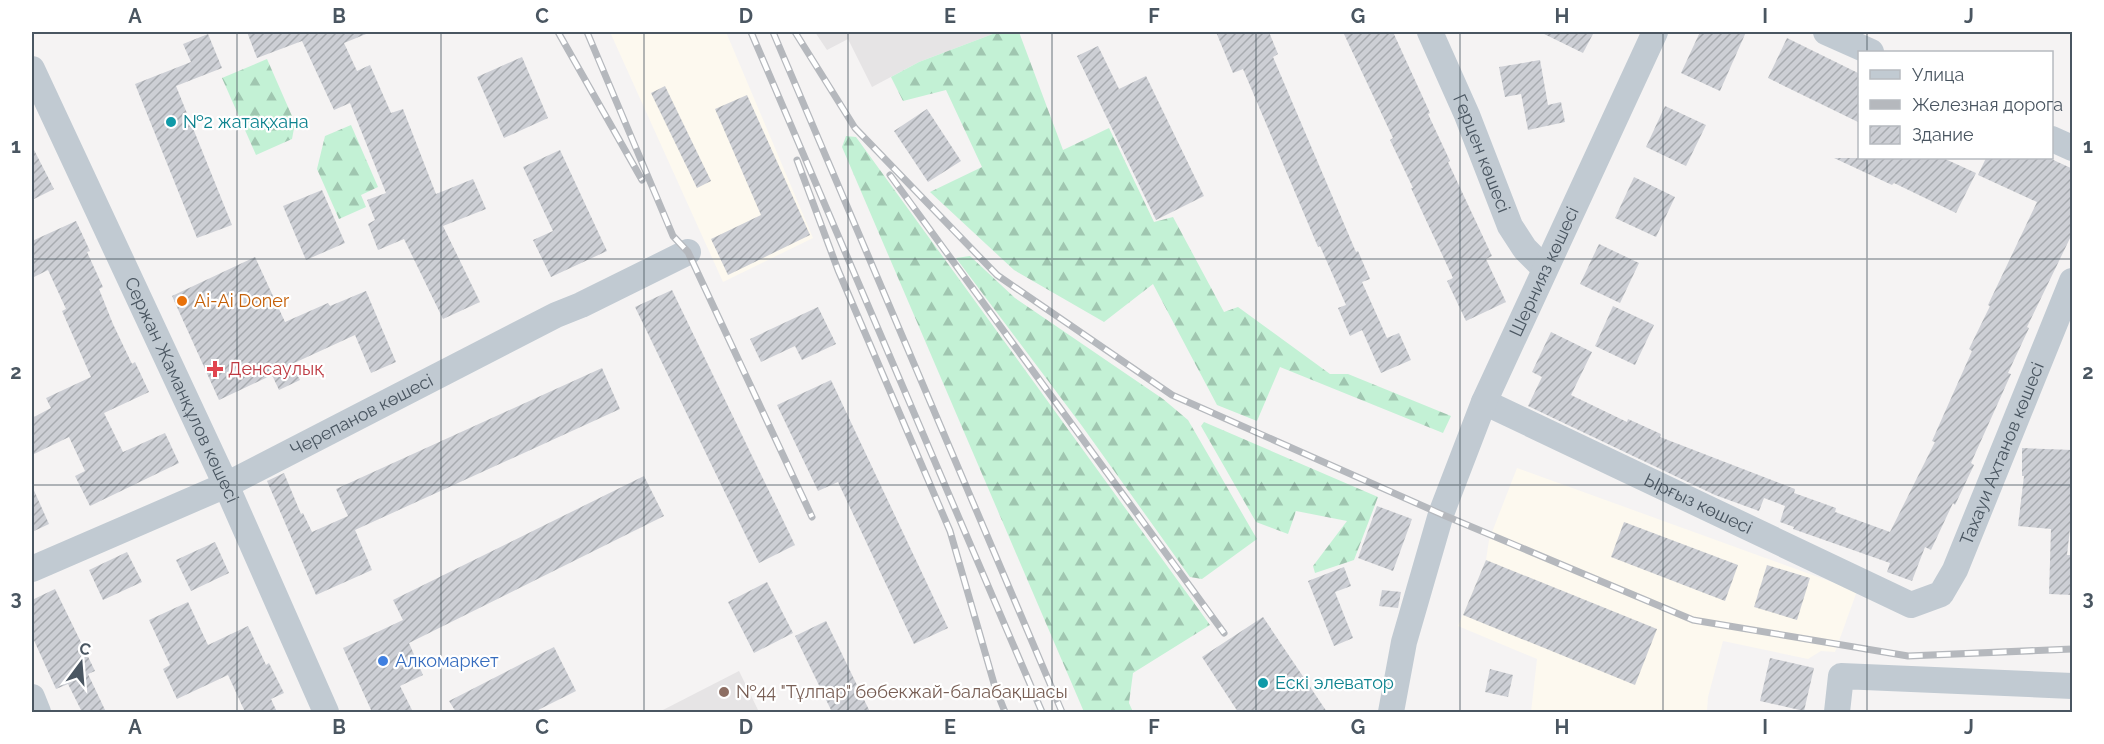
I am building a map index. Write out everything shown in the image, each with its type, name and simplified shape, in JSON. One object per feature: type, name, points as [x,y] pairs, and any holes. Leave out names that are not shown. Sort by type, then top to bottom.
[{"type":"street","name":"Герцен көшесі","points":[[1430,32],[1467,116],[1510,226],[1525,249],[1544,268]]},
{"type":"street","name":"Шернияз көшесі","points":[[1391,712],[1404,642],[1442,514],[1484,402],[1655,32]]},
{"type":"street","points":[[1827,32],[1868,51]]},
{"type":"street","name":"Сержан Жаманқұлов көшесі","points":[[32,69],[41,119],[226,485],[326,712]]},
{"type":"street","points":[[2053,138],[2073,148]]},
{"type":"street","name":"Черепанов көшесі","points":[[32,569],[226,485],[556,315],[688,252]]},
{"type":"street","name":"Тахауи Ахтанов көшесі","points":[[1911,605],[1941,594],[1955,570],[2073,281]]},
{"type":"street","name":"Ырғыз көшесі","points":[[1484,402],[1911,605]]},
{"type":"street","points":[[1838,712],[1840,676],[2073,686]]},
{"type":"street","points":[[32,697],[38,712]]},
{"type":"shaded area","points":[[610,32],[726,32],[813,238],[723,282]]},
{"type":"shaded area","points":[[815,32],[998,32],[919,62],[872,87],[848,39],[827,50]]},
{"type":"shaded area","points":[[1517,468],[1857,591],[1835,652],[1821,651],[1808,659],[1723,641],[1708,697],[1707,712],[1531,712],[1537,659],[1458,626],[1486,560],[1489,540]]},
{"type":"shaded area","name":"№44 \"Тұлпар\" бөбекжай-балабақшасы","points":[[739,671],[759,712],[659,712]]},
{"type":"green space","points":[[998,32],[1019,32],[1063,150],[1109,128],[1154,222],[1173,217],[1224,312],[1238,307],[1330,374],[1348,374],[1451,416],[1443,433],[1280,367],[1257,421],[1217,405],[1153,284],[1104,322],[1014,270],[930,192],[982,167],[946,90],[903,101],[891,77],[919,62]]},
{"type":"green space","points":[[267,59],[295,123],[292,139],[256,155],[222,78]]},
{"type":"green space","points":[[351,125],[378,187],[361,195],[366,207],[339,219],[317,169],[325,136]]},
{"type":"green space","points":[[846,136],[856,137],[1210,625],[1133,673],[1129,703],[1133,712],[1084,712],[842,147]]},
{"type":"green space","points":[[970,256],[1015,298],[1163,399],[1188,420],[1257,539],[1202,579],[1190,577],[1082,426],[956,258]]},
{"type":"green space","points":[[1204,422],[1378,497],[1354,560],[1315,573],[1313,566],[1347,521],[1296,511],[1288,534],[1256,522],[1201,426]]},
{"type":"building","points":[[247,32],[371,32],[344,43],[357,71],[370,65],[391,113],[403,109],[436,194],[473,179],[486,209],[443,226],[480,302],[443,319],[404,239],[378,250],[368,224],[375,220],[367,200],[386,193],[350,103],[334,110],[302,41],[257,58]]},
{"type":"building","points":[[1216,32],[1269,32],[1278,54],[1273,57],[1356,252],[1358,251],[1370,279],[1362,282],[1387,338],[1399,333],[1411,360],[1381,373],[1362,330],[1350,336],[1338,308],[1346,305],[1320,246],[1318,247],[1243,69],[1233,73]]},
{"type":"building","points":[[1343,32],[1393,32],[1430,113],[1428,114],[1450,161],[1448,162],[1492,256],[1486,259],[1506,302],[1466,321],[1447,281],[1453,278],[1390,140],[1393,138]]},
{"type":"building","points":[[1540,32],[1594,32],[1583,53]]},
{"type":"building","points":[[1700,32],[1746,32],[1720,91],[1681,73]]},
{"type":"building","name":"№2 жатақхана","points":[[208,34],[222,68],[176,86],[232,225],[197,238],[135,84],[191,62],[183,44]]},
{"type":"building","points":[[1787,38],[1858,73],[1858,122],[1768,78]]},
{"type":"building","points":[[1098,46],[1119,89],[1146,76],[1204,196],[1156,220],[1077,56]]},
{"type":"building","points":[[522,57],[548,118],[504,138],[477,77]]},
{"type":"building","points":[[1540,60],[1548,105],[1561,102],[1565,122],[1528,130],[1521,94],[1505,97],[1499,67]]},
{"type":"building","points":[[665,86],[711,181],[697,188],[651,93]]},
{"type":"building","points":[[747,95],[810,235],[728,275],[711,239],[761,215],[715,109]]},
{"type":"building","points":[[1665,106],[1706,125],[1686,166],[1646,147]]},
{"type":"building","points":[[927,109],[961,161],[928,182],[894,131]]},
{"type":"building","points":[[32,146],[54,189],[32,200]]},
{"type":"building","points":[[560,150],[607,251],[551,277],[533,240],[553,231],[523,167]]},
{"type":"building","points":[[1834,158],[1945,159],[1976,173],[1956,213],[1894,183],[1892,185]]},
{"type":"building","points":[[1986,159],[2051,159],[2073,169],[2073,232],[2027,327],[2029,328],[2008,373],[2011,374],[1971,463],[1974,465],[1931,550],[1925,547],[1912,581],[1887,572],[1890,563],[1793,529],[1794,527],[1780,522],[1785,506],[1764,498],[1759,511],[1715,495],[1528,406],[1542,377],[1532,372],[1551,332],[1592,352],[1571,395],[1627,422],[1628,419],[1661,434],[1660,437],[1795,489],[1794,493],[1836,508],[1835,512],[1890,532],[1935,442],[1932,441],[1972,351],[1969,349],[2037,202],[1978,175]]},
{"type":"building","points":[[1634,177],[1675,197],[1656,237],[1615,218]]},
{"type":"building","points":[[322,190],[345,243],[306,260],[283,206]]},
{"type":"building","points":[[76,221],[103,287],[99,289],[113,324],[132,364],[135,362],[149,392],[104,413],[123,452],[165,433],[179,463],[90,506],[75,476],[85,471],[69,437],[32,455],[32,418],[51,408],[46,398],[91,377],[62,311],[66,309],[48,270],[32,278],[32,241]]},
{"type":"building","points":[[1599,244],[1639,263],[1620,303],[1580,284]]},
{"type":"building","points":[[255,257],[285,322],[328,303],[330,306],[366,291],[396,362],[371,373],[355,335],[292,364],[300,380],[279,390],[272,375],[219,400],[172,296]]},
{"type":"building","points":[[672,290],[795,545],[759,563],[635,307]]},
{"type":"building","points":[[1613,306],[1654,325],[1635,365],[1595,346]]},
{"type":"building","points":[[818,307],[836,344],[802,360],[795,346],[761,362],[750,339]]},
{"type":"building","points":[[602,368],[620,409],[355,530],[372,570],[316,595],[267,481],[284,473],[301,514],[303,513],[312,532],[348,516],[336,489]]},
{"type":"building","points":[[831,380],[948,628],[914,644],[838,482],[818,491],[777,405]]},
{"type":"building","points":[[2022,448],[2073,450],[2073,502],[2067,555],[2073,555],[2073,595],[2049,594],[2051,529],[2018,526],[2024,476],[2022,476]]},
{"type":"building","points":[[644,476],[664,516],[409,643],[423,675],[400,686],[413,712],[372,712],[343,648],[403,620],[393,600]]},
{"type":"building","points":[[32,486],[49,524],[32,532]]},
{"type":"building","points":[[1377,506],[1412,519],[1393,571],[1358,558]]},
{"type":"building","points":[[1624,522],[1738,565],[1725,601],[1611,557]]},
{"type":"building","points":[[215,542],[229,573],[191,591],[176,560]]},
{"type":"building","points":[[127,552],[142,582],[103,600],[89,570]]},
{"type":"building","points":[[1486,560],[1657,629],[1635,685],[1463,615]]},
{"type":"building","points":[[1767,565],[1810,578],[1797,620],[1754,607]]},
{"type":"building","points":[[1344,567],[1351,586],[1335,592],[1353,638],[1334,646],[1308,581]]},
{"type":"building","points":[[767,582],[793,633],[754,653],[728,602]]},
{"type":"building","points":[[55,589],[95,671],[88,674],[106,712],[82,712],[68,684],[56,689],[32,636],[32,600]]},
{"type":"building","points":[[1382,590],[1401,592],[1398,608],[1379,606]]},
{"type":"building","points":[[188,602],[208,645],[248,626],[266,665],[269,663],[284,693],[271,699],[277,712],[245,712],[228,675],[177,699],[163,669],[170,665],[149,620]]},
{"type":"building","name":"Ескі элеватор","points":[[1263,617],[1327,712],[1238,712],[1202,657]]},
{"type":"building","points":[[826,621],[870,712],[832,712],[795,636]]},
{"type":"building","points":[[554,647],[576,691],[534,712],[456,712],[449,701]]},
{"type":"building","points":[[1770,658],[1814,668],[1804,711],[1760,701]]},
{"type":"building","points":[[1490,669],[1513,675],[1508,697],[1485,692]]},
{"type":"railway","points":[[558,32],[642,180]]},
{"type":"railway","points":[[587,32],[673,236],[688,252],[812,517]]},
{"type":"railway","points":[[751,32],[1042,712]]},
{"type":"railway","points":[[773,32],[1062,712]]},
{"type":"railway","points":[[795,32],[855,128],[997,275],[1172,395],[1441,514],[1693,620],[1908,656],[2072,649]]},
{"type":"railway","points":[[797,160],[838,270],[950,531],[995,687],[1005,712]]},
{"type":"railway","points":[[890,175],[1224,633]]},
{"type":"place","name":"№2 жатақхана","points":[[171,122]]},
{"type":"place","name":"Ai-Ai Doner","points":[[182,301]]},
{"type":"place","name":"Денсаулық","points":[[215,369]]},
{"type":"place","name":"Алкомаркет","points":[[383,661]]},
{"type":"place","name":"Ескі элеватор","points":[[1263,683]]},
{"type":"place","name":"№44 \"Тұлпар\" бөбекжай-балабақшасы","points":[[724,692]]}]
